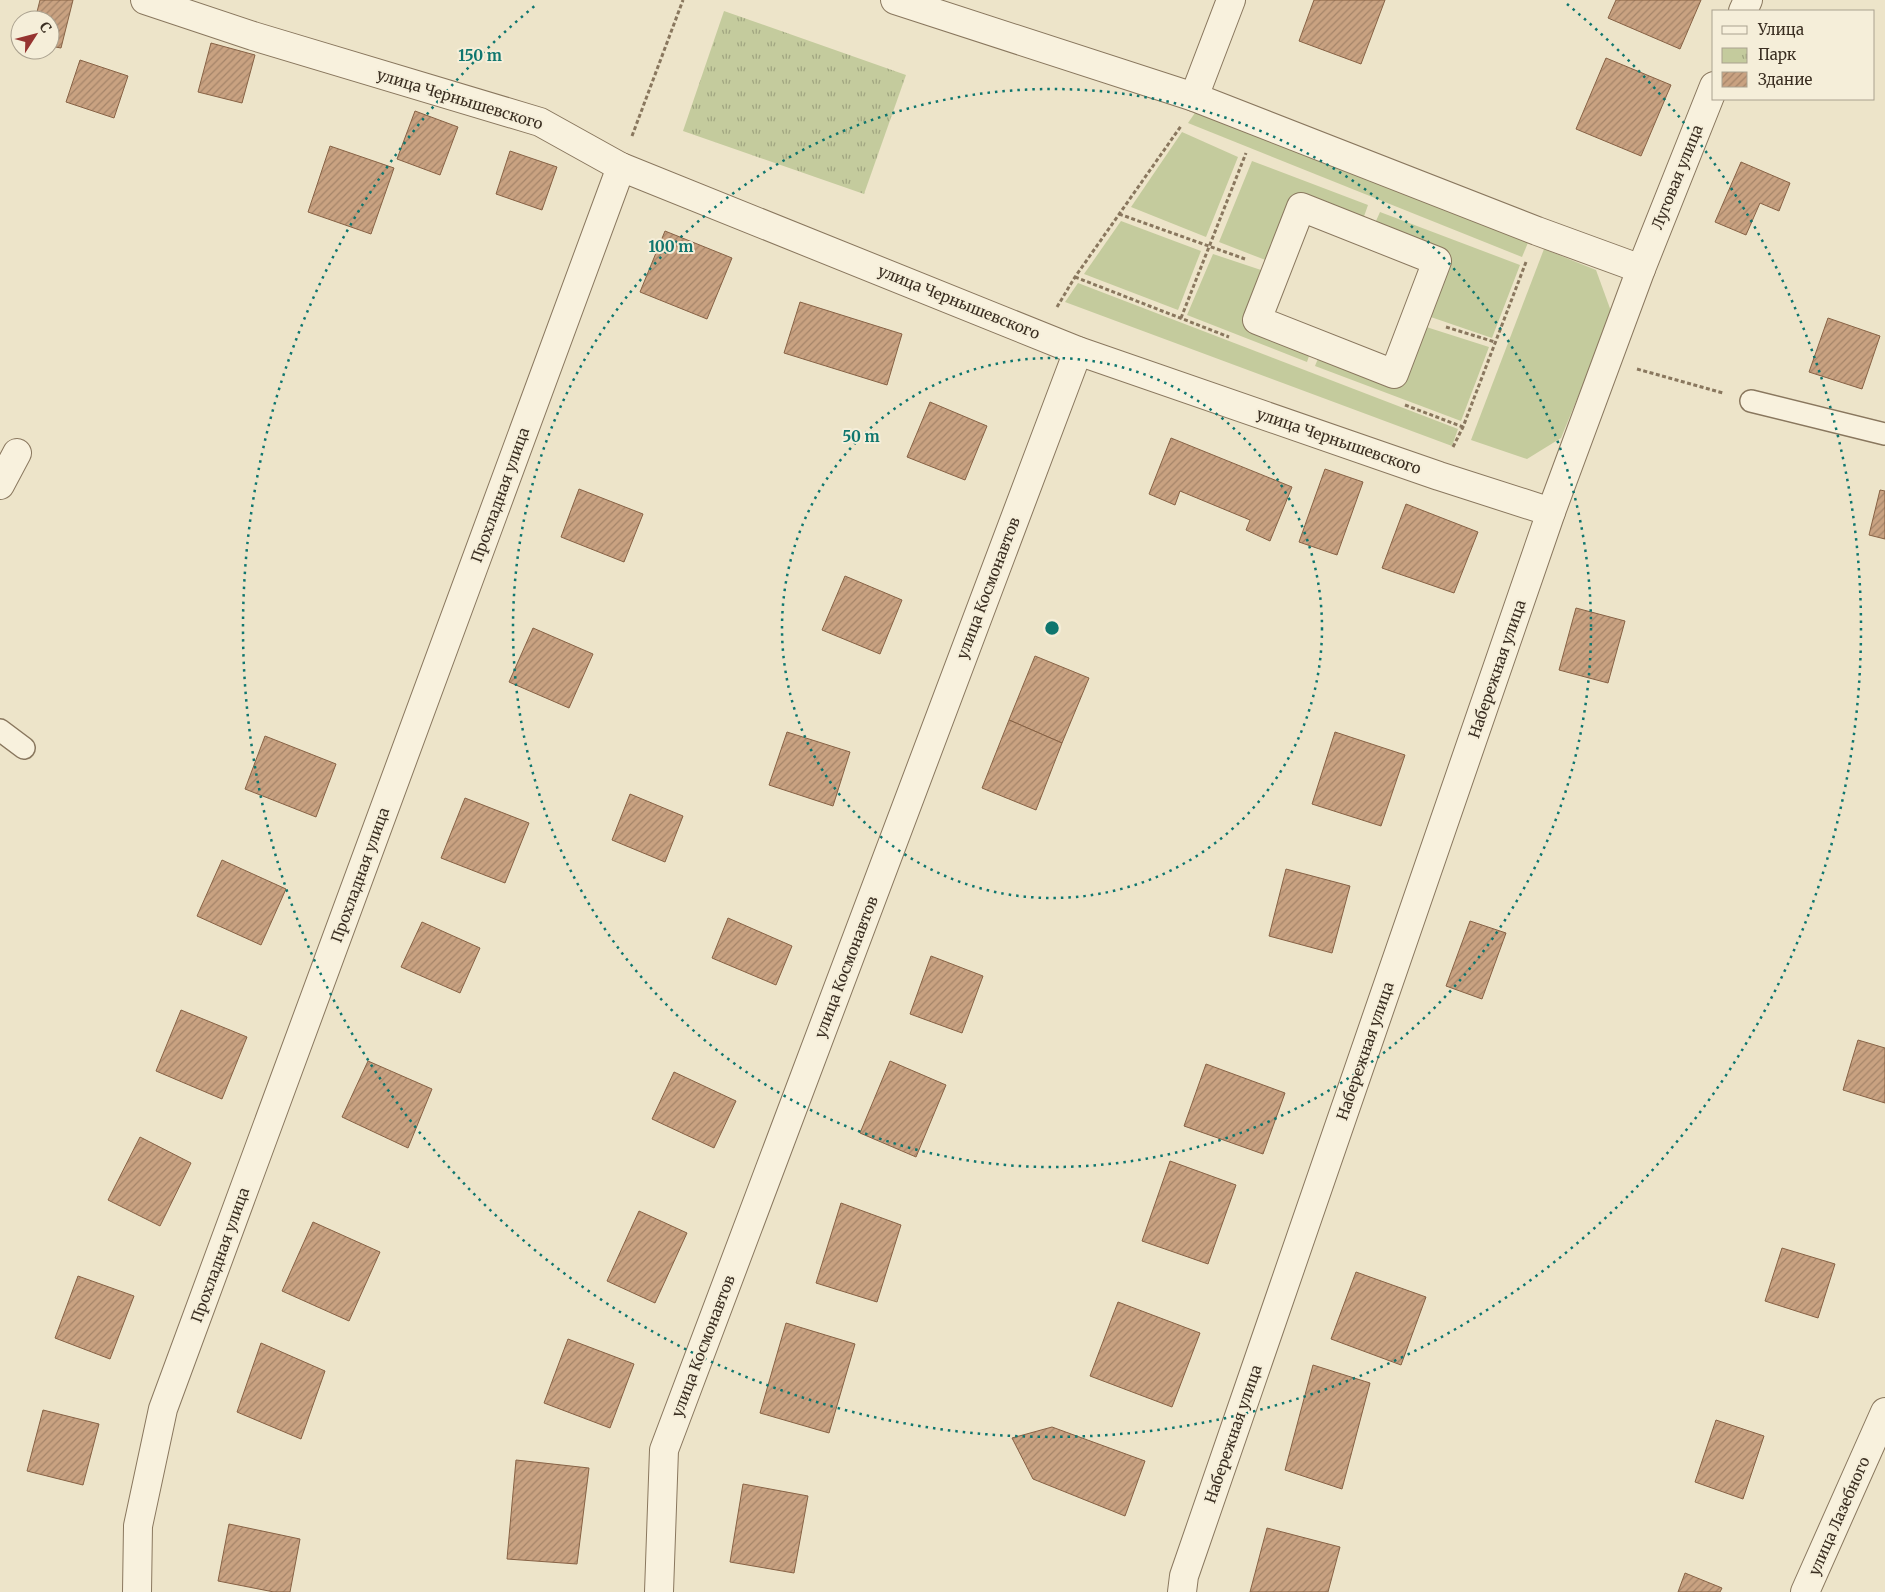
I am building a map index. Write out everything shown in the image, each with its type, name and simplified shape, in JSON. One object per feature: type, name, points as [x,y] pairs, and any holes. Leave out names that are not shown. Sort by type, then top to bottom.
[{"type":"street","name":"улица Чернышевского","points":[[145,0],[306,52],[540,122],[621,167],[1078,351],[1439,476],[1551,512]]},
{"type":"street","points":[[895,0],[1197,98],[1537,231],[1641,268],[1551,512]]},
{"type":"street","points":[[1197,98],[1231,0]]},
{"type":"street","name":"Луговая улица","points":[[1641,268],[1712,91]]},
{"type":"street","name":"Прохладная улица","points":[[137,1592],[138,1526],[163,1409],[621,167]]},
{"type":"street","points":[[1301,207],[1437,262],[1416,317],[1394,374],[1257,320],[1301,207]]},
{"type":"street","name":"улица Космонавтов","points":[[659,1592],[664,1450],[1078,351]]},
{"type":"street","points":[[0,486],[17,453]]},
{"type":"street","name":"Набережная улица","points":[[1182,1592],[1184,1576],[1551,512]]},
{"type":"street","name":"улица Лазебного","points":[[1805,1592],[1885,1412]]},
{"type":"lane","points":[[1751,401],[1885,434]]},
{"type":"lane","points":[[0,730],[24,748]]},
{"type":"path","points":[[621,167],[683,0]]},
{"type":"path","points":[[1041,335],[1075,277],[1120,214],[1197,98]]},
{"type":"path","points":[[1181,318],[1248,150]]},
{"type":"path","points":[[1120,214],[1276,270]]},
{"type":"path","points":[[1439,476],[1463,427],[1537,231]]},
{"type":"path","points":[[1416,317],[1495,342]]},
{"type":"path","points":[[1608,361],[1751,401]]},
{"type":"green space","points":[[724,11],[906,75],[864,194],[683,131]]},
{"type":"green space","points":[[1201,104],[1532,233],[1522,257],[1188,123]]},
{"type":"green space","points":[[1182,132],[1238,157],[1206,237],[1131,207]]},
{"type":"green space","points":[[1252,161],[1368,205],[1361,225],[1299,201],[1273,263],[1219,242]]},
{"type":"green space","points":[[1380,212],[1520,265],[1492,338],[1422,314],[1443,259],[1372,230]]},
{"type":"green space","points":[[1121,221],[1201,251],[1178,310],[1084,274]]},
{"type":"green space","points":[[1544,249],[1596,270],[1612,314],[1561,438],[1527,459],[1471,440]]},
{"type":"green space","points":[[1213,254],[1270,273],[1250,324],[1312,347],[1307,362],[1187,315]]},
{"type":"green space","points":[[1078,283],[1458,429],[1452,446],[1065,302]]},
{"type":"green space","points":[[1420,325],[1489,347],[1461,421],[1315,366],[1321,351],[1398,379]]},
{"type":"building","points":[[40,0],[73,0],[61,48],[60,10],[38,10]]},
{"type":"building","points":[[1314,0],[1385,0],[1361,64],[1299,41]]},
{"type":"building","points":[[1616,0],[1701,0],[1680,49],[1608,18]]},
{"type":"building","points":[[211,43],[255,55],[242,103],[198,92]]},
{"type":"building","points":[[1606,58],[1671,85],[1641,156],[1576,129]]},
{"type":"building","points":[[80,60],[128,76],[114,118],[66,102]]},
{"type":"building","points":[[415,111],[458,127],[440,175],[397,159]]},
{"type":"building","points":[[330,146],[394,168],[371,234],[308,212]]},
{"type":"building","points":[[510,151],[557,167],[542,210],[496,194]]},
{"type":"building","points":[[1741,162],[1790,183],[1779,211],[1760,203],[1746,235],[1715,222]]},
{"type":"building","points":[[665,231],[732,258],[707,319],[640,292]]},
{"type":"building","points":[[800,302],[902,334],[887,385],[784,353]]},
{"type":"building","points":[[1828,318],[1880,336],[1862,389],[1809,372]]},
{"type":"building","points":[[930,402],[987,426],[965,480],[907,457]]},
{"type":"building","points":[[1171,438],[1292,487],[1270,541],[1246,530],[1250,520],[1180,491],[1175,505],[1149,494]]},
{"type":"building","points":[[1325,469],[1363,482],[1337,555],[1299,542]]},
{"type":"building","points":[[579,489],[643,514],[624,562],[561,537]]},
{"type":"building","points":[[1880,490],[1885,491],[1885,539],[1869,535]]},
{"type":"building","points":[[1406,504],[1478,532],[1454,593],[1382,568]]},
{"type":"building","points":[[845,576],[902,600],[880,654],[822,630]]},
{"type":"building","points":[[1576,608],[1625,621],[1608,683],[1559,670]]},
{"type":"building","points":[[533,628],[593,654],[569,708],[509,682]]},
{"type":"building","points":[[1035,656],[1089,678],[1062,743],[1009,720]]},
{"type":"building","points":[[1009,720],[1062,743],[1036,810],[982,788]]},
{"type":"building","points":[[787,732],[850,752],[833,806],[769,785]]},
{"type":"building","points":[[1335,732],[1405,755],[1381,826],[1312,804]]},
{"type":"building","points":[[265,736],[336,764],[316,817],[245,789]]},
{"type":"building","points":[[630,794],[683,816],[665,862],[612,840]]},
{"type":"building","points":[[465,798],[529,823],[505,883],[441,858]]},
{"type":"building","points":[[222,860],[286,889],[261,945],[197,916]]},
{"type":"building","points":[[1286,869],[1350,886],[1332,953],[1269,936]]},
{"type":"building","points":[[728,918],[792,946],[776,985],[712,958]]},
{"type":"building","points":[[1470,921],[1506,933],[1482,999],[1446,986]]},
{"type":"building","points":[[422,922],[480,948],[460,993],[401,967]]},
{"type":"building","points":[[931,956],[983,976],[962,1033],[910,1014]]},
{"type":"building","points":[[181,1010],[247,1037],[222,1099],[156,1071]]},
{"type":"building","points":[[1858,1040],[1885,1048],[1885,1103],[1843,1090]]},
{"type":"building","points":[[368,1061],[432,1089],[408,1148],[342,1117]]},
{"type":"building","points":[[890,1061],[946,1085],[916,1157],[860,1133]]},
{"type":"building","points":[[1206,1064],[1285,1093],[1263,1154],[1184,1126]]},
{"type":"building","points":[[674,1072],[736,1101],[714,1148],[652,1119]]},
{"type":"building","points":[[140,1137],[191,1163],[160,1226],[108,1200]]},
{"type":"building","points":[[1170,1161],[1236,1185],[1208,1264],[1142,1241]]},
{"type":"building","points":[[841,1203],[901,1225],[877,1302],[816,1283]]},
{"type":"building","points":[[639,1211],[687,1233],[655,1303],[607,1281]]},
{"type":"building","points":[[313,1222],[380,1252],[349,1321],[282,1291]]},
{"type":"building","points":[[1782,1248],[1835,1264],[1818,1318],[1765,1301]]},
{"type":"building","points":[[1356,1272],[1426,1297],[1401,1365],[1331,1339]]},
{"type":"building","points":[[78,1276],[134,1296],[110,1359],[55,1338]]},
{"type":"building","points":[[1118,1302],[1200,1333],[1172,1407],[1090,1376]]},
{"type":"building","points":[[786,1323],[855,1344],[829,1433],[760,1413]]},
{"type":"building","points":[[568,1339],[634,1364],[610,1428],[544,1403]]},
{"type":"building","points":[[261,1343],[325,1371],[301,1439],[237,1412]]},
{"type":"building","points":[[1313,1365],[1370,1383],[1342,1489],[1285,1470]]},
{"type":"building","points":[[43,1410],[99,1424],[83,1485],[27,1471]]},
{"type":"building","points":[[1716,1420],[1764,1436],[1743,1499],[1695,1482]]},
{"type":"building","points":[[1052,1427],[1145,1461],[1125,1516],[1033,1479],[1012,1438]]},
{"type":"building","points":[[516,1460],[589,1468],[577,1564],[507,1559]]},
{"type":"building","points":[[743,1484],[808,1496],[794,1573],[730,1562]]},
{"type":"building","points":[[229,1524],[300,1539],[290,1592],[274,1592],[218,1581]]},
{"type":"building","points":[[1267,1528],[1340,1547],[1328,1592],[1250,1592]]},
{"type":"building","points":[[1685,1573],[1722,1588],[1720,1592],[1678,1592]]}]
